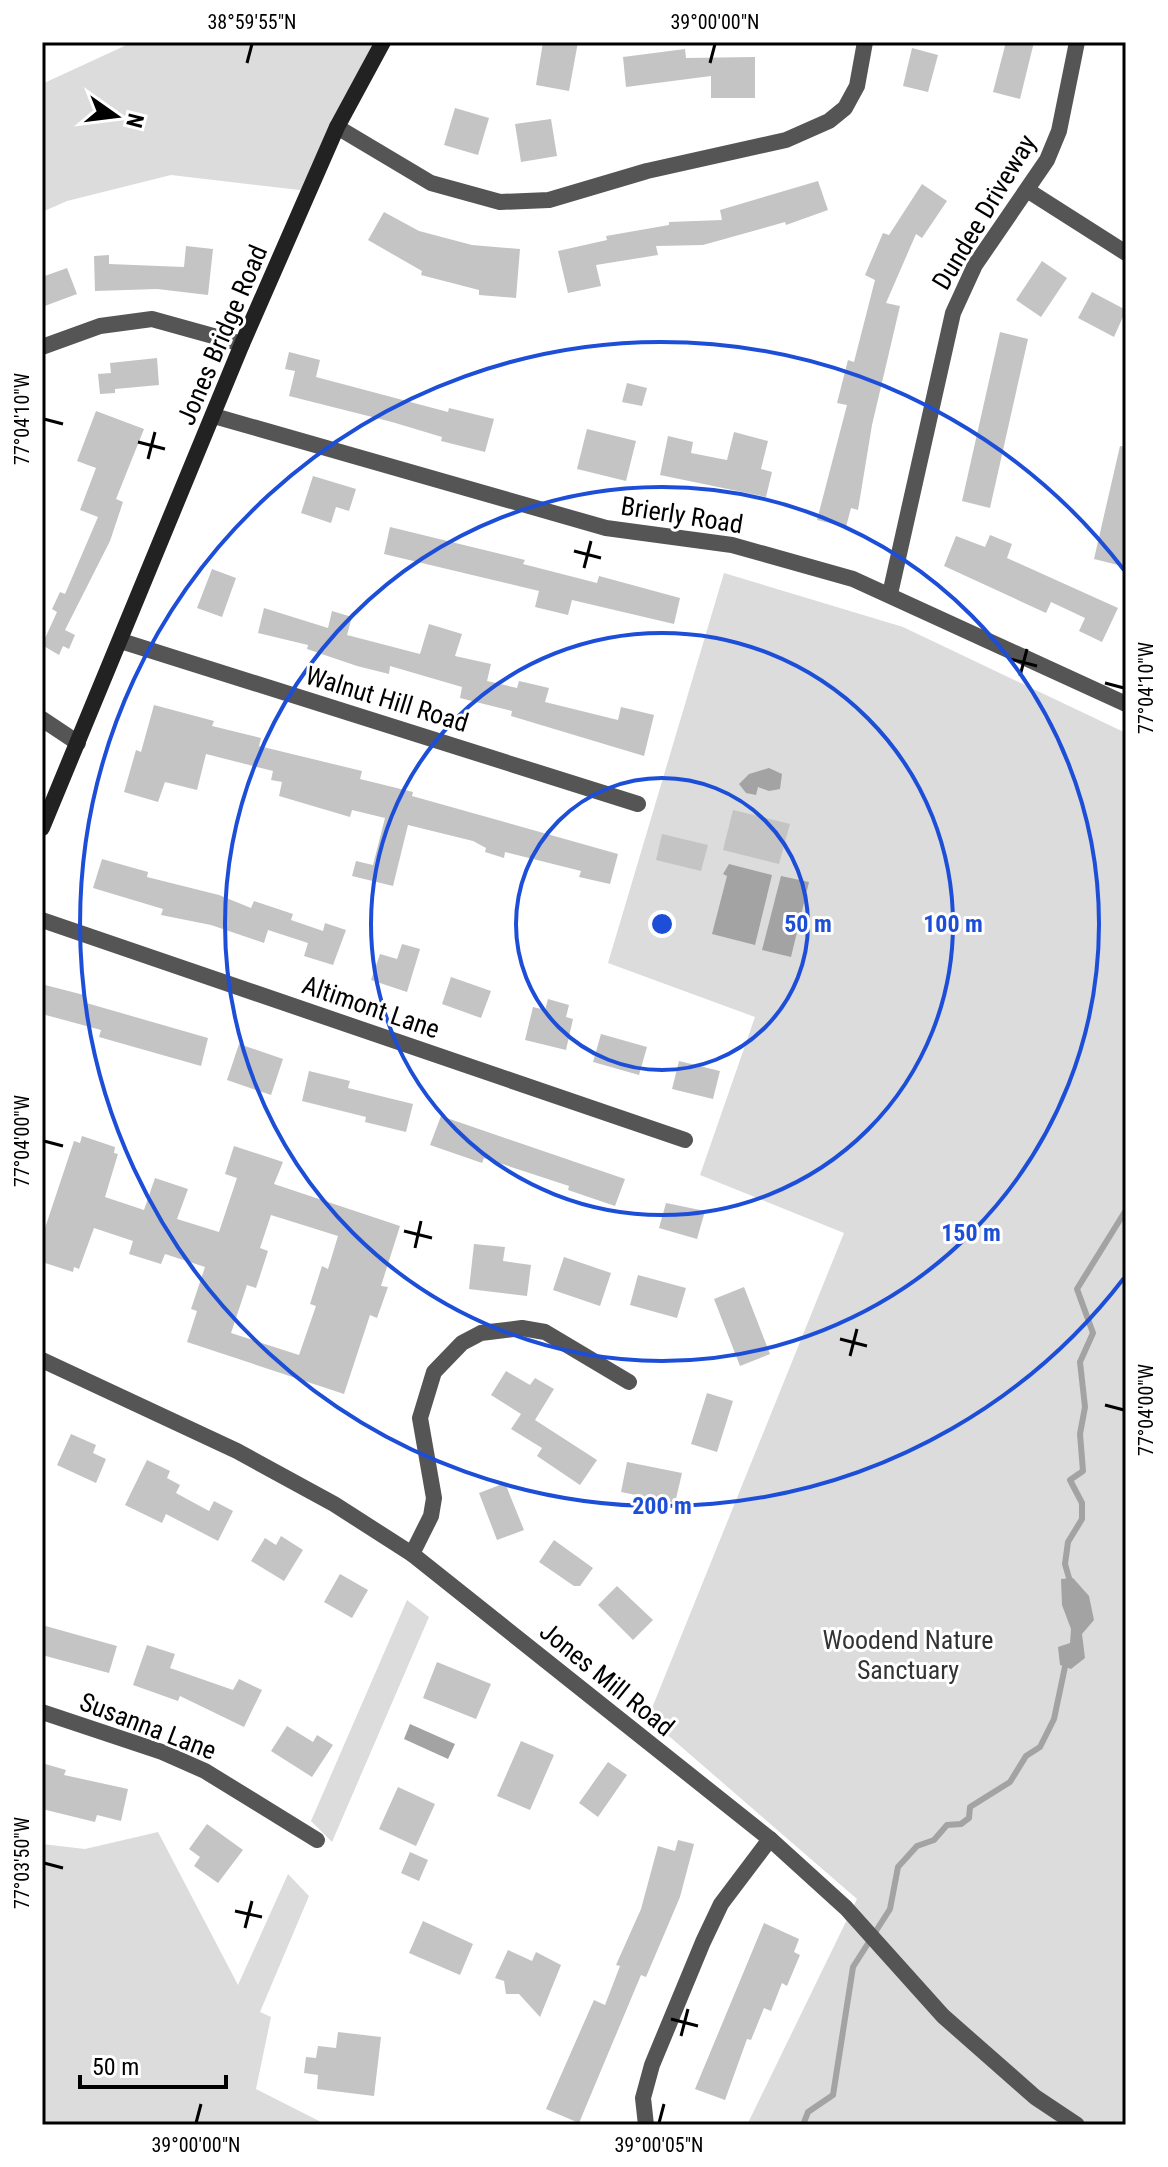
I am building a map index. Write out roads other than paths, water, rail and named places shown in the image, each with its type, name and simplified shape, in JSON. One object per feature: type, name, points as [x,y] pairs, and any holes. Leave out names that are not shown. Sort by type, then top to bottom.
[{"type":"main road","name":"Jones Bridge Road","points":[[42,828],[242,344],[337,127],[383,42]]},
{"type":"street","points":[[337,127],[431,183],[500,202],[549,200],[647,171],[786,140],[829,121],[845,108],[857,86],[865,42]]},
{"type":"street","name":"Dundee Driveway","points":[[890,594],[953,313],[975,265],[1047,160],[1059,131],[1077,42]]},
{"type":"street","points":[[1027,190],[1126,253]]},
{"type":"street","points":[[42,347],[100,326],[152,319],[242,344]]},
{"type":"street","name":"Brierly Road","points":[[214,416],[606,528],[732,545],[853,579],[1126,704]]},
{"type":"street","name":"Walnut Hill Road","points":[[121,641],[638,804]]},
{"type":"street","points":[[42,719],[78,743]]},
{"type":"street","name":"Altimont Lane","points":[[42,920],[685,1140]]},
{"type":"street","points":[[412,1554],[431,1516],[434,1498],[420,1418],[434,1372],[462,1343],[481,1333],[508,1330],[545,1332],[629,1382]]},
{"type":"street","name":"Jones Mill Road","points":[[42,1360],[237,1451],[334,1504],[412,1554],[770,1839],[846,1908],[943,2016],[1035,2097],[1077,2125]]},
{"type":"street","name":"Susanna Lane","points":[[42,1712],[162,1752],[205,1771],[317,1840]]},
{"type":"street","points":[[646,2125],[643,2098],[652,2065],[703,1942],[721,1904],[770,1839]]},
{"type":"waterway","points":[[1071,1585],[1065,1564],[1068,1542],[1082,1519],[1082,1503],[1070,1480],[1083,1471],[1080,1434],[1085,1407],[1080,1362],[1093,1333],[1077,1289],[1126,1210]]},
{"type":"waterway","points":[[803,2125],[808,2112],[833,2095],[853,1967],[890,1909],[898,1867],[917,1846],[934,1840],[947,1825],[961,1824],[969,1818],[970,1807],[1010,1782],[1026,1756],[1040,1747],[1054,1719],[1066,1662]]},
{"type":"park label","name":"Woodend Nature Sanctuary","points":[[908,1655]]}]
